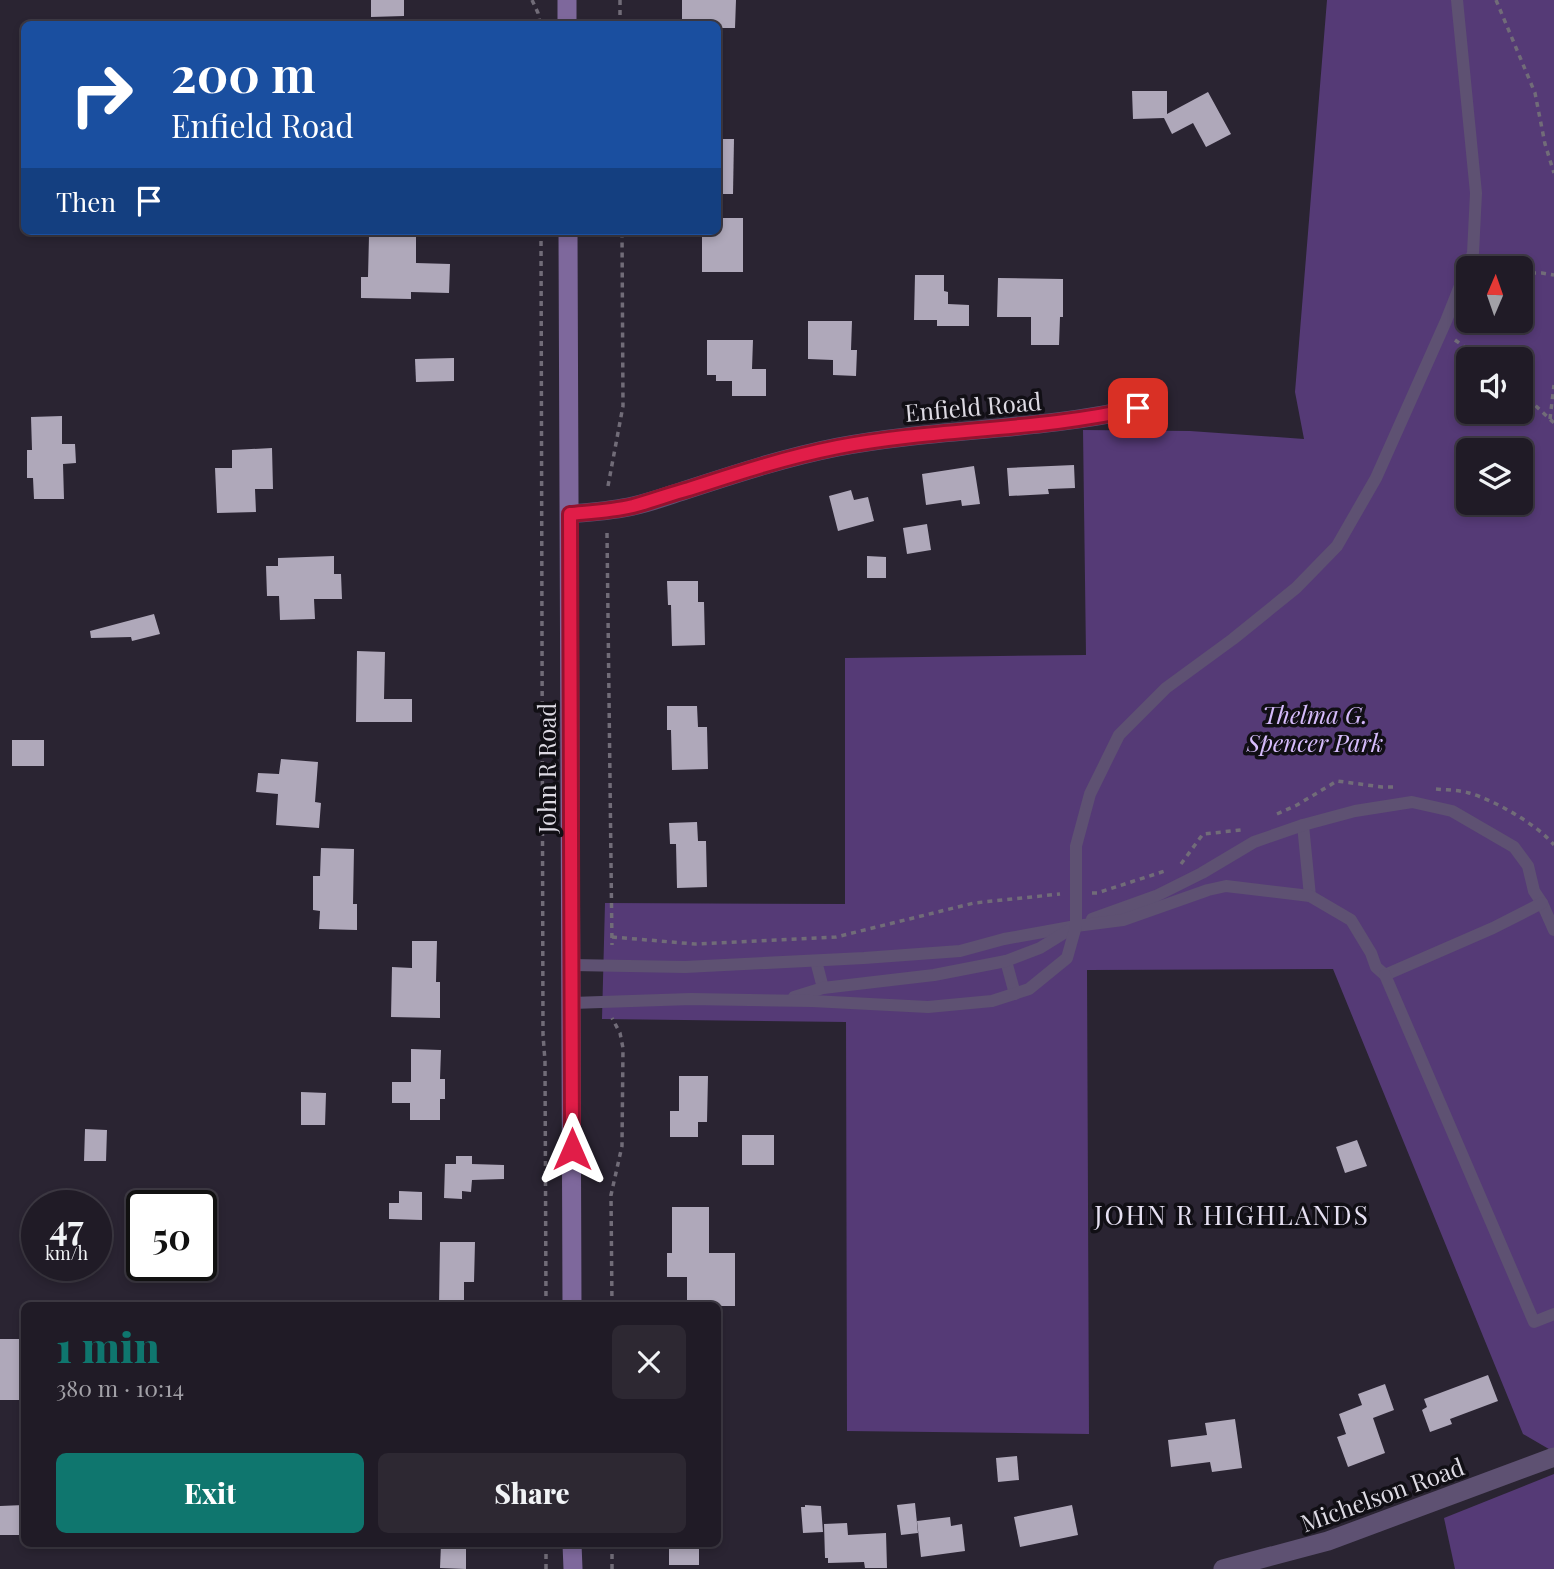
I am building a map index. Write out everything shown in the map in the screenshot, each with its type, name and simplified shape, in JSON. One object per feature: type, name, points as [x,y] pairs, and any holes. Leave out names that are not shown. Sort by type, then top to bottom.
[{"type":"main road","points":[[567,0],[567,21]]},
{"type":"main road","name":"John R Road","points":[[568,235],[572,1302]]},
{"type":"main road","points":[[572,1547],[572,1569]]},
{"type":"street","name":"Enfield Road","points":[[570,514],[632,506],[835,447],[901,437],[1067,422],[1138,408]]},
{"type":"street","name":"Michelson Road","points":[[1223,1569],[1328,1541],[1554,1457]]},
{"type":"lane","points":[[572,1003],[691,999],[928,1007],[992,1001],[1015,994],[1029,989],[1067,958],[1076,926],[1076,846],[1090,794],[1119,735],[1166,688],[1296,588],[1337,546],[1376,478],[1442,330],[1473,253],[1476,194],[1457,0]]},
{"type":"lane","points":[[780,1001],[822,988],[934,975],[1006,961],[1040,948],[1076,926],[1156,896],[1254,842],[1355,811],[1412,802],[1452,811],[1514,848],[1528,866],[1534,891],[1554,930]]},
{"type":"lane","points":[[1303,825],[1310,897]]},
{"type":"lane","points":[[572,965],[685,967],[960,951],[1004,939],[1123,920],[1226,886],[1310,897],[1351,920],[1371,953],[1376,967],[1385,975],[1534,1322],[1554,1314]]},
{"type":"lane","points":[[1385,975],[1542,904]]},
{"type":"lane","points":[[816,961],[822,988]]},
{"type":"lane","points":[[1006,961],[1015,994]]},
{"type":"path","points":[[532,0],[539,21]]},
{"type":"path","points":[[620,0],[620,21]]},
{"type":"path","points":[[1496,0],[1535,93],[1554,173]]},
{"type":"path","points":[[541,235],[546,1302]]},
{"type":"path","points":[[608,486],[623,406],[622,235]]},
{"type":"path","points":[[1533,273],[1554,275]]},
{"type":"path","points":[[1442,330],[1465,347]]},
{"type":"path","points":[[1550,419],[1554,386]]},
{"type":"path","points":[[1533,403],[1554,423]]},
{"type":"path","points":[[607,533],[612,945]]},
{"type":"path","points":[[612,1018],[620,1032],[623,1048],[621,1146],[611,1195],[612,1302]]},
{"type":"path","points":[[546,1547],[547,1569]]},
{"type":"path","points":[[612,1547],[612,1569]]},
{"type":"green space","name":"Thelma G. Spencer Park","points":[[1327,0],[1554,0],[1554,1452],[1523,1434],[1333,969],[1087,970],[1089,1434],[847,1431],[846,1022],[602,1019],[605,903],[845,904],[845,658],[1086,655],[1083,430],[1190,431],[1304,439],[1295,392]]},
{"type":"green space","points":[[1554,1474],[1554,1569],[1455,1569],[1444,1518]]},
{"type":"building","points":[[371,0],[404,0],[404,16],[371,17]]},
{"type":"building","points":[[682,0],[736,0],[735,28],[721,28],[721,21],[682,21]]},
{"type":"building","points":[[1132,91],[1167,91],[1167,114],[1208,92],[1231,134],[1206,147],[1193,123],[1172,134],[1164,118],[1133,119]]},
{"type":"building","points":[[721,139],[734,139],[733,194],[721,194]]},
{"type":"building","points":[[721,218],[743,218],[743,272],[702,272],[702,235],[721,235]]},
{"type":"building","points":[[369,236],[416,237],[416,263],[450,264],[449,293],[411,292],[411,299],[361,298],[361,277],[368,277]]},
{"type":"building","points":[[915,275],[944,275],[944,291],[948,292],[948,304],[969,305],[969,326],[937,326],[937,320],[914,320]]},
{"type":"building","points":[[998,278],[1063,279],[1063,317],[1060,317],[1059,345],[1031,345],[1031,317],[997,317]]},
{"type":"building","points":[[808,321],[852,321],[851,350],[857,350],[856,376],[833,375],[833,360],[808,359]]},
{"type":"building","points":[[707,340],[753,340],[752,369],[766,369],[766,396],[732,396],[732,381],[716,381],[716,375],[707,375]]},
{"type":"building","points":[[454,358],[454,381],[416,382],[415,359]]},
{"type":"building","points":[[62,416],[62,444],[75,444],[76,463],[63,464],[64,499],[34,499],[33,478],[27,478],[27,450],[32,450],[31,417]]},
{"type":"building","points":[[272,448],[273,489],[255,489],[256,512],[217,513],[215,468],[232,468],[232,450]]},
{"type":"building","points":[[1074,465],[1075,488],[1048,489],[1049,494],[1009,496],[1007,468]]},
{"type":"building","points":[[974,466],[980,504],[962,506],[961,500],[926,505],[922,474]]},
{"type":"building","points":[[851,490],[854,500],[868,497],[874,521],[838,531],[829,496]]},
{"type":"building","points":[[927,524],[931,550],[907,554],[903,528]]},
{"type":"building","points":[[334,556],[334,574],[341,574],[342,599],[314,599],[315,619],[280,620],[279,596],[267,596],[266,566],[278,566],[278,558]]},
{"type":"building","points":[[867,556],[886,557],[886,578],[867,578]]},
{"type":"building","points":[[667,581],[698,581],[698,602],[704,602],[705,645],[672,646],[671,605],[668,605]]},
{"type":"building","points":[[154,614],[160,634],[132,641],[131,637],[91,638],[90,631]]},
{"type":"building","points":[[357,651],[385,652],[384,699],[412,699],[412,722],[356,722]]},
{"type":"building","points":[[667,706],[697,706],[698,727],[707,727],[708,769],[672,770],[671,730],[667,730]]},
{"type":"building","points":[[12,740],[44,740],[44,766],[12,766]]},
{"type":"building","points":[[281,759],[318,762],[315,802],[321,803],[319,828],[276,825],[278,794],[256,792],[258,773],[279,774]]},
{"type":"building","points":[[697,822],[698,841],[706,841],[707,887],[677,888],[676,844],[670,844],[669,823]]},
{"type":"building","points":[[321,848],[354,849],[353,904],[357,904],[357,930],[319,929],[320,911],[313,910],[313,876],[320,876]]},
{"type":"building","points":[[412,941],[437,941],[436,982],[440,982],[440,1018],[391,1017],[392,967],[412,968]]},
{"type":"building","points":[[411,1049],[441,1050],[440,1079],[445,1079],[445,1099],[440,1099],[440,1120],[410,1120],[410,1103],[392,1103],[392,1082],[411,1082]]},
{"type":"building","points":[[679,1076],[708,1076],[707,1122],[698,1122],[698,1137],[670,1137],[670,1111],[679,1111]]},
{"type":"building","points":[[301,1092],[326,1093],[325,1125],[301,1125]]},
{"type":"building","points":[[85,1129],[107,1130],[106,1161],[84,1161]]},
{"type":"building","points":[[742,1135],[774,1135],[774,1165],[742,1165]]},
{"type":"building","points":[[1357,1140],[1367,1166],[1345,1173],[1336,1147]]},
{"type":"building","points":[[456,1156],[472,1156],[472,1164],[504,1165],[504,1179],[472,1180],[471,1192],[462,1191],[462,1199],[444,1198],[445,1164],[456,1164]]},
{"type":"building","points":[[399,1191],[422,1192],[422,1220],[389,1219],[389,1203],[399,1203]]},
{"type":"building","points":[[672,1207],[709,1207],[709,1253],[735,1253],[735,1306],[721,1306],[721,1302],[687,1302],[687,1277],[667,1277],[667,1253],[672,1253]]},
{"type":"building","points":[[440,1242],[475,1242],[474,1282],[464,1282],[464,1302],[439,1302]]},
{"type":"building","points":[[0,1339],[21,1339],[21,1400],[0,1400]]},
{"type":"building","points":[[1488,1375],[1498,1401],[1450,1419],[1452,1424],[1430,1432],[1422,1410],[1427,1407],[1424,1399]]},
{"type":"building","points":[[1385,1384],[1394,1410],[1373,1418],[1385,1453],[1348,1467],[1337,1437],[1346,1434],[1339,1414],[1362,1405],[1358,1394]]},
{"type":"building","points":[[1235,1419],[1242,1468],[1212,1472],[1210,1462],[1171,1467],[1168,1440],[1207,1435],[1205,1423]]},
{"type":"building","points":[[1017,1456],[1019,1480],[998,1482],[996,1458]]},
{"type":"building","points":[[915,1503],[918,1533],[901,1535],[897,1505]]},
{"type":"building","points":[[21,1505],[21,1535],[0,1535],[0,1506]]},
{"type":"building","points":[[1072,1505],[1078,1535],[1020,1547],[1014,1517]]},
{"type":"building","points":[[821,1506],[823,1532],[803,1533],[801,1507]]},
{"type":"building","points":[[950,1517],[951,1526],[962,1524],[965,1551],[921,1557],[917,1521]]},
{"type":"building","points":[[847,1523],[848,1535],[886,1533],[887,1568],[865,1568],[864,1562],[828,1563],[828,1558],[825,1558],[824,1524]]},
{"type":"building","points":[[441,1547],[466,1547],[466,1569],[440,1568]]},
{"type":"building","points":[[669,1547],[699,1547],[699,1565],[669,1565]]},
{"type":"district","name":"JOHN R HIGHLANDS","points":[[1232,1214]]},
{"type":"route","points":[[572,1149],[570,514],[632,506],[835,447],[901,437],[1067,422],[1138,408]]}]
